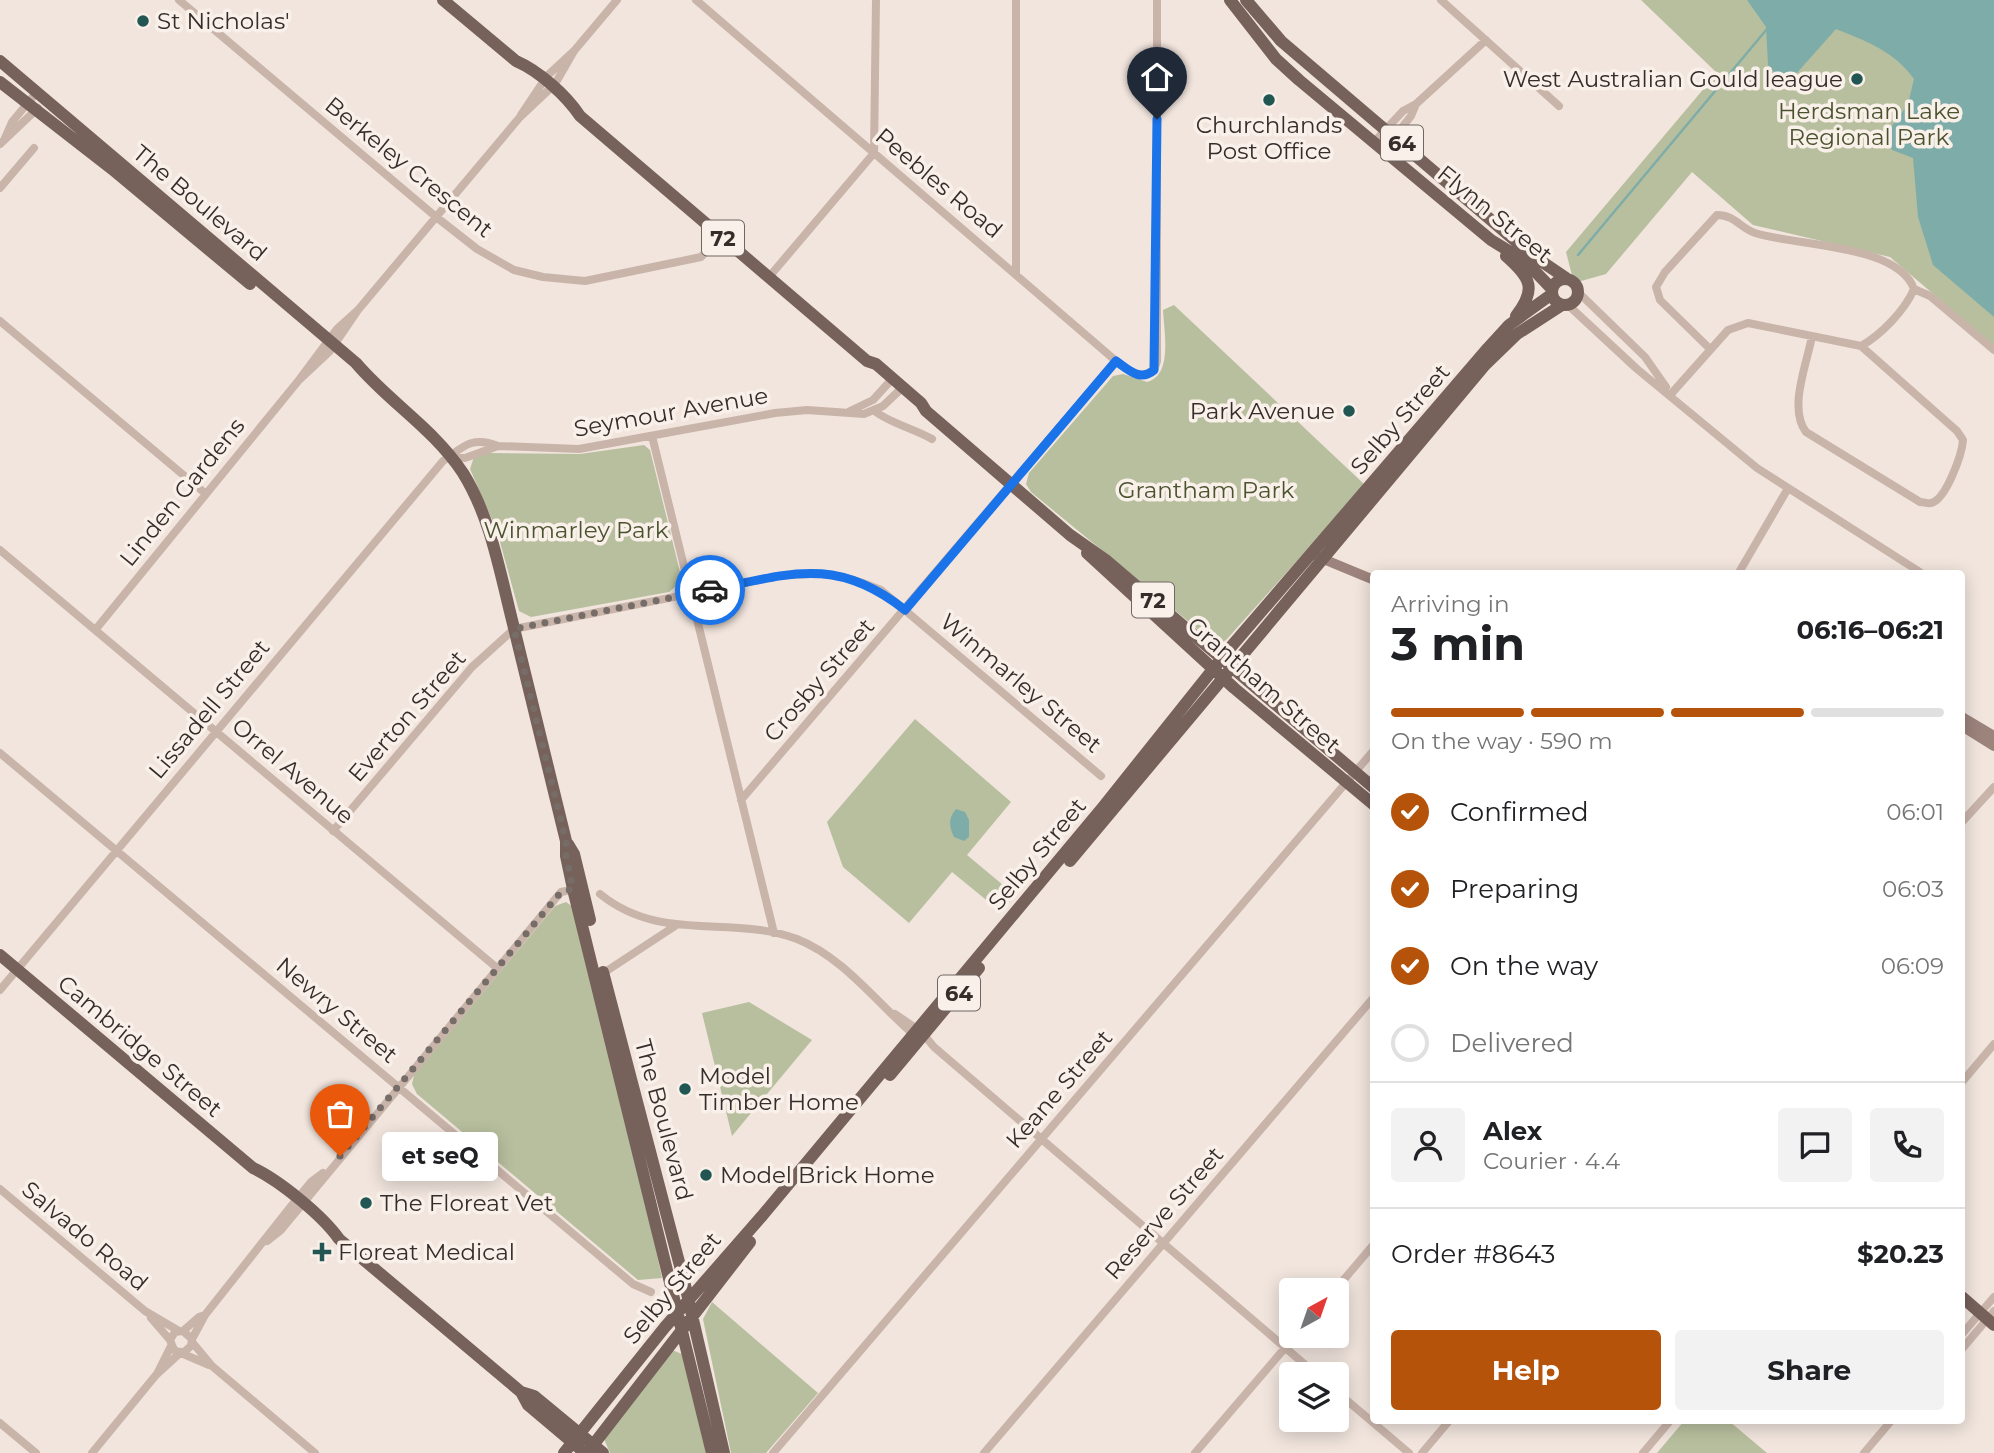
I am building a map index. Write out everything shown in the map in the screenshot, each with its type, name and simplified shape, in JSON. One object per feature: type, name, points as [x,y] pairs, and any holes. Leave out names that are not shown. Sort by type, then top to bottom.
[{"type":"main road","name":"Grantham Street","points":[[443,0],[545,87],[572,105],[580,116],[867,361],[876,364],[895,385],[921,402],[926,411],[1070,535],[1101,568],[1224,680],[1370,802]]},
{"type":"main road","name":"Flynn Street","points":[[1230,0],[1276,59],[1491,240],[1525,261],[1552,291]]},
{"type":"main road","name":"Flynn Street","points":[[1246,0],[1281,41],[1305,62],[1532,256],[1566,278]]},
{"type":"main road","name":"The Boulevard","points":[[0,61],[432,434],[450,456],[475,496],[487,525],[566,841],[566,856],[578,888],[602,974],[692,1314],[724,1453]]},
{"type":"main road","points":[[1305,62],[1317,84],[1317,95]]},
{"type":"main road","name":"The Boulevard","points":[[0,82],[329,345]]},
{"type":"main road","name":"64","points":[[1491,240],[1525,274],[1529,286],[1527,301],[1509,325]]},
{"type":"main road","name":"64","points":[[1566,278],[1574,282],[1578,292],[1575,300],[1565,305],[1555,301],[1552,291],[1558,280],[1566,278]]},
{"type":"main road","name":"Selby Street","points":[[592,1451],[680,1329],[1222,658],[1509,325],[1552,291]]},
{"type":"main road","name":"Selby Street","points":[[572,1443],[688,1300],[1224,680],[1494,356],[1533,322],[1565,305]]},
{"type":"main road","name":"Grantham Street","points":[[1070,535],[1107,561],[1370,785]]},
{"type":"main road","points":[[1311,553],[1323,562],[1370,579]]},
{"type":"main road","points":[[1965,719],[1994,736]]},
{"type":"main road","points":[[1965,728],[1994,746]]},
{"type":"main road","name":"Cambridge Street","points":[[0,956],[253,1168],[262,1179],[297,1204],[328,1235],[339,1239],[520,1392],[534,1396],[572,1443],[592,1451]]},
{"type":"main road","name":"The Boulevard","points":[[602,974],[680,1329],[712,1453]]},
{"type":"main road","points":[[1965,1299],[1989,1317]]},
{"type":"street","name":"Berkeley Crescent","points":[[179,0],[435,216],[477,249],[514,270],[585,281],[701,257],[721,236]]},
{"type":"street","name":"Linden Gardens","points":[[96,629],[299,380],[617,0]]},
{"type":"street","name":"Peebles Road","points":[[696,0],[1116,361],[1137,375],[1144,376],[1154,370],[1157,361],[1157,0]]},
{"type":"street","points":[[769,277],[874,153],[876,0]]},
{"type":"street","points":[[1016,0],[1016,274]]},
{"type":"street","points":[[1441,0],[1559,106]]},
{"type":"street","points":[[1379,146],[1403,111],[1416,104],[1486,40]]},
{"type":"street","points":[[2,142],[40,96]]},
{"type":"street","points":[[0,188],[34,148]]},
{"type":"street","points":[[1710,349],[1660,300],[1656,287],[1665,272],[1717,215],[1730,215],[1752,232],[1883,259],[1910,278],[1914,289],[1910,298],[1874,339],[1861,346]]},
{"type":"street","points":[[1914,289],[1930,296],[1994,350]]},
{"type":"street","points":[[1578,292],[1644,357],[1671,394]]},
{"type":"street","points":[[1565,305],[1728,445],[1787,490],[1917,570]]},
{"type":"street","points":[[0,321],[206,494]]},
{"type":"street","points":[[1671,394],[1728,330],[1748,323],[1812,336],[1861,346],[1957,431],[1963,440],[1947,486],[1932,503],[1920,502],[1806,432],[1798,422],[1798,407],[1812,336]]},
{"type":"street","name":"Crosby Street","points":[[741,800],[1116,361]]},
{"type":"street","points":[[850,411],[895,385]]},
{"type":"street","points":[[875,411],[895,385]]},
{"type":"street","name":"Seymour Avenue","points":[[450,456],[464,445],[488,442],[498,446],[579,449],[783,412],[850,411],[864,414],[875,411],[881,417],[911,426],[932,439]]},
{"type":"street","points":[[652,436],[774,933]]},
{"type":"street","name":"Lissadell Street","points":[[0,990],[443,461],[450,456]]},
{"type":"street","points":[[1740,570],[1787,490]]},
{"type":"street","name":"Orrel Avenue","points":[[0,550],[496,968]]},
{"type":"street","name":"Winmarley Street","points":[[514,629],[689,594],[818,572],[851,578],[881,590],[1101,776]]},
{"type":"street","name":"Everton Street","points":[[334,831],[472,667],[514,629]]},
{"type":"street","name":"Newry Street","points":[[0,753],[633,1284],[651,1292]]},
{"type":"street","name":"Keane Street","points":[[773,1453],[1370,755]]},
{"type":"street","points":[[1965,819],[1994,787]]},
{"type":"street","points":[[92,1453],[156,1375],[183,1352],[205,1315],[297,1204],[311,1182],[328,1170],[561,892],[578,888]]},
{"type":"street","points":[[600,894],[625,912],[675,926],[774,933],[798,939],[822,953],[1279,1342]]},
{"type":"street","points":[[602,974],[675,926]]},
{"type":"street","name":"Reserve Street","points":[[984,1453],[1370,1002]]},
{"type":"street","points":[[1965,1078],[1994,1044]]},
{"type":"street","name":"Salvado Road","points":[[0,1189],[145,1311],[192,1340]]},
{"type":"street","points":[[1345,1278],[1370,1249]]},
{"type":"street","points":[[1965,1345],[1989,1317],[1994,1297]]},
{"type":"street","name":"Salvado Road","points":[[145,1311],[170,1343],[183,1352]]},
{"type":"street","points":[[156,1375],[170,1343],[181,1331],[205,1315]]},
{"type":"street","points":[[1965,1333],[1989,1317]]},
{"type":"street","points":[[192,1340],[212,1366],[315,1453]]},
{"type":"street","points":[[1195,1453],[1284,1348]]},
{"type":"street","points":[[1286,1348],[1302,1362]]},
{"type":"street","points":[[183,1352],[212,1366]]},
{"type":"street","points":[[1349,1401],[1370,1419]]},
{"type":"street","points":[[0,1423],[36,1453]]},
{"type":"street","points":[[1375,1424],[1409,1453]]},
{"type":"street","points":[[1422,1453],[1446,1424]]},
{"type":"street","points":[[1643,1453],[1667,1424]]},
{"type":"street","points":[[1864,1453],[1888,1424]]},
{"type":"green space","name":"Herdsman Lake Regional Park","points":[[1641,0],[1994,0],[1994,346],[1890,257],[1753,225],[1692,172],[1606,274],[1574,283],[1566,252],[1717,73]]},
{"type":"green space","name":"Grantham Park","points":[[1174,305],[1365,485],[1226,640],[1217,645],[1031,492],[1026,484],[1029,473],[1113,376],[1123,374],[1147,382],[1161,371],[1165,352],[1163,310]]},
{"type":"green space","name":"Winmarley Park","points":[[644,445],[650,450],[681,576],[680,583],[669,592],[531,617],[519,611],[497,531],[470,469],[474,457],[489,453],[580,454]]},
{"type":"green space","points":[[915,719],[1011,802],[967,855],[1015,895],[1001,912],[952,872],[909,923],[843,867],[827,822]]},
{"type":"green space","points":[[566,902],[573,907],[622,1094],[662,1278],[638,1280],[417,1094],[412,1084],[414,1075],[555,906]]},
{"type":"green space","points":[[749,1002],[812,1040],[732,1136],[702,1013]]},
{"type":"green space","points":[[712,1302],[818,1393],[766,1453],[731,1453],[703,1319]]},
{"type":"green space","points":[[672,1350],[682,1354],[709,1453],[610,1453],[604,1439]]},
{"type":"green space","points":[[1681,1424],[1733,1424],[1767,1453],[1657,1453]]},
{"type":"water","points":[[1747,0],[1994,0],[1994,317],[1933,265],[1918,217],[1913,158],[1892,150],[1886,134],[1908,104],[1914,79],[1888,54],[1836,29],[1796,74],[1783,82],[1768,65],[1766,27]]},
{"type":"water","points":[[956,809],[965,812],[969,820],[969,837],[964,841],[954,837],[951,830],[950,823]]},
{"type":"waterway","points":[[1578,255],[1767,29]]},
{"type":"way so far","points":[[340,1156],[561,892],[573,889],[566,856],[566,841],[514,629],[710,590]]},
{"type":"place","name":"St Nicholas'","points":[[143,21]]},
{"type":"place","name":"West Australian Gould league","points":[[1857,79]]},
{"type":"place","name":"Churchlands Post Office","points":[[1269,100]]},
{"type":"place","name":"Park Avenue","points":[[1349,411]]},
{"type":"place","name":"Model Timber Home","points":[[685,1089]]},
{"type":"place","name":"et seQ","points":[[340,1156]]},
{"type":"place","name":"Model Brick Home","points":[[706,1175]]},
{"type":"place","name":"The Floreat Vet","points":[[366,1203]]},
{"type":"place","name":"Floreat Medical","points":[[322,1252]]},
{"type":"route","points":[[710,590],[779,576],[818,572],[851,578],[881,590],[905,610],[1116,361],[1137,375],[1144,376],[1154,370],[1157,361],[1157,119]]}]
